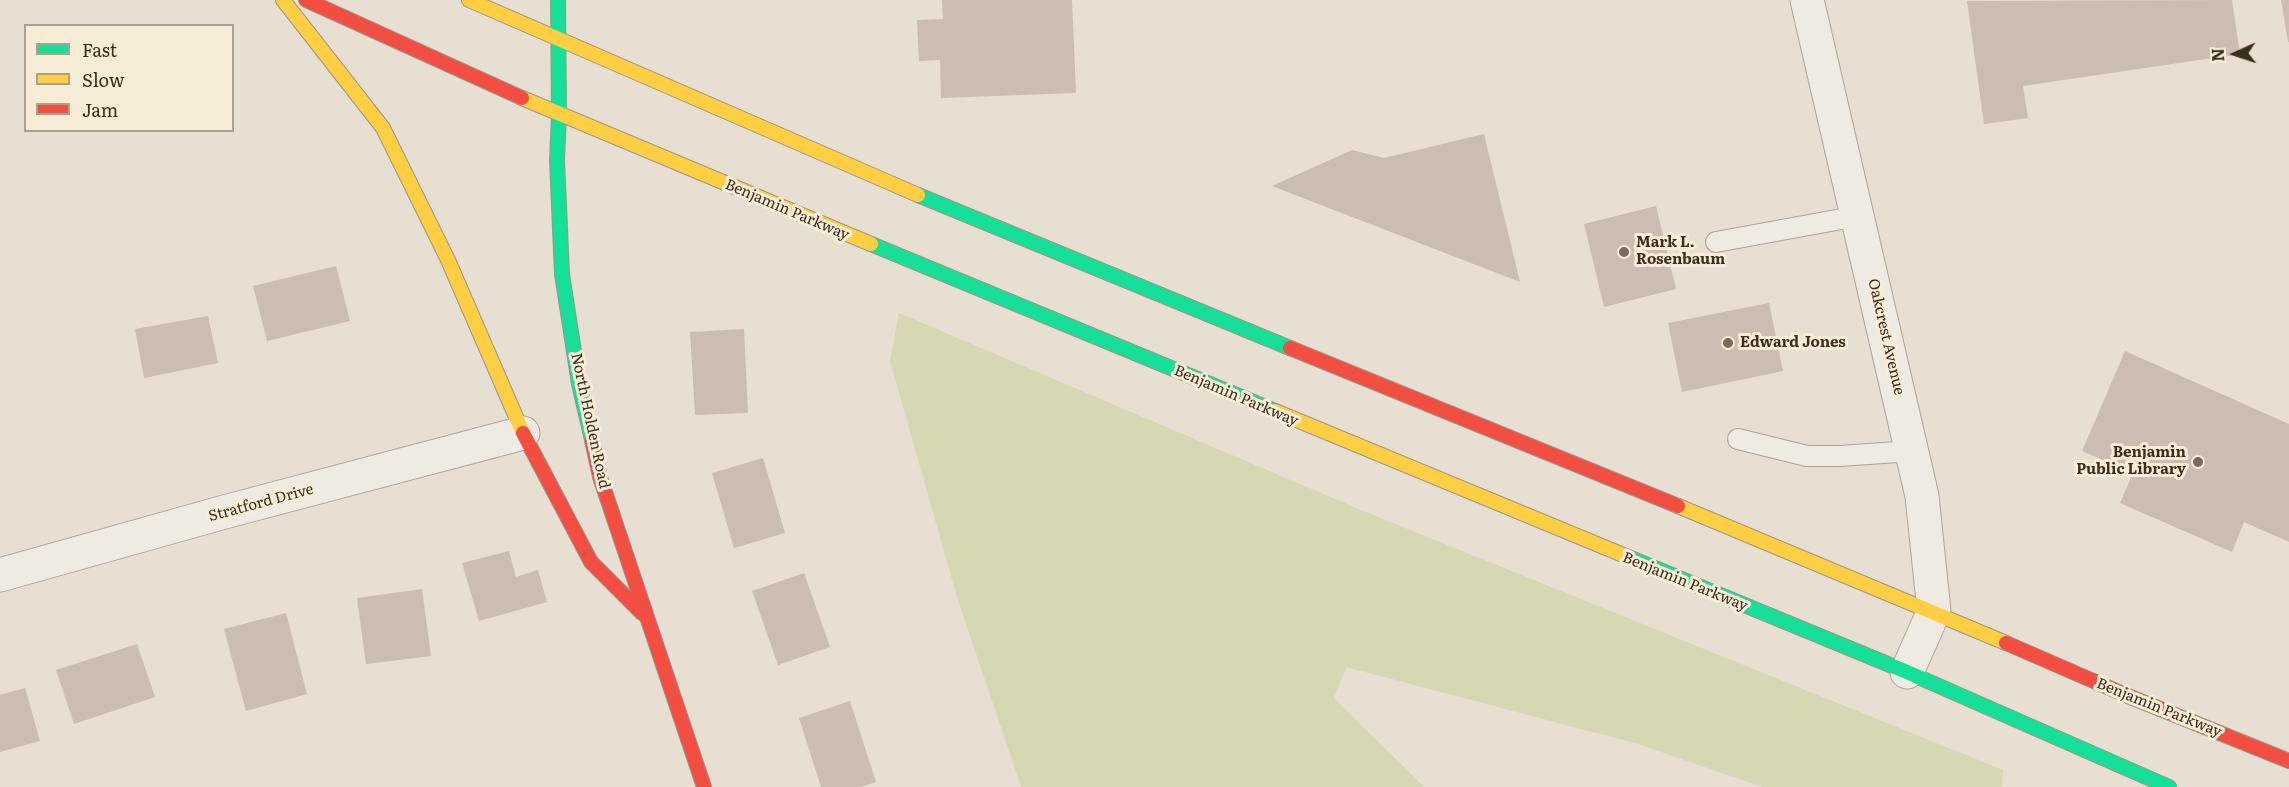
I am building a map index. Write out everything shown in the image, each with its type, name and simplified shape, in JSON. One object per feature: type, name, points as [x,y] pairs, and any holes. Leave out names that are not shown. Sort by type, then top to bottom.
[{"type":"main road","points":[[283,0],[383,128],[448,260],[523,434],[591,562],[645,616]]},
{"type":"main road","name":"Benjamin Parkway","points":[[306,0],[560,115],[1907,672],[2169,787]]},
{"type":"main road","name":"Benjamin Parkway","points":[[469,0],[873,177],[1934,611],[2127,696],[2289,761]]},
{"type":"main road","name":"North Holden Road","points":[[558,0],[560,115],[557,160],[562,274],[579,384],[600,477],[704,787]]},
{"type":"street","name":"Oakcrest Avenue","points":[[1807,0],[1922,496],[1934,611],[1907,672]]},
{"type":"street","name":"Stratford Drive","points":[[0,575],[228,511],[523,434]]},
{"type":"lane","points":[[1716,242],[1858,216]]},
{"type":"lane","points":[[1738,439],[1807,456],[1912,451]]},
{"type":"green space","points":[[899,313],[1361,510],[2003,770],[2002,787],[1762,787],[1638,744],[1346,667],[1334,698],[1424,787],[1021,787],[957,597],[890,361]]},
{"type":"building","points":[[942,0],[1072,0],[1076,93],[941,98],[940,60],[919,61],[917,20],[943,19]]},
{"type":"building","points":[[2232,0],[2240,54],[2023,86],[2028,118],[1984,124],[1967,1]]},
{"type":"building","points":[[2281,0],[2289,0],[2289,42],[2288,42]]},
{"type":"building","points":[[1484,134],[1520,282],[1272,186],[1352,150],[1384,158]]},
{"type":"building","points":[[1656,206],[1676,289],[1604,307],[1584,224]]},
{"type":"building","points":[[336,266],[350,321],[267,341],[253,286]]},
{"type":"building","points":[[1769,303],[1783,371],[1682,392],[1668,323]]},
{"type":"building","points":[[208,316],[218,363],[144,378],[135,329]]},
{"type":"building","points":[[744,329],[748,413],[695,415],[690,332]]},
{"type":"building","name":"Benjamin Public Library","points":[[2125,351],[2289,424],[2289,542],[2244,522],[2232,552],[2120,503],[2133,473],[2082,451]]},
{"type":"building","points":[[763,458],[785,533],[734,548],[712,473]]},
{"type":"building","points":[[509,551],[516,577],[538,570],[547,602],[479,621],[462,563]]},
{"type":"building","points":[[804,573],[830,647],[778,665],[752,591]]},
{"type":"building","points":[[422,589],[431,656],[366,664],[357,598]]},
{"type":"building","points":[[286,613],[307,694],[246,711],[224,629]]},
{"type":"building","points":[[137,644],[155,697],[74,724],[56,670]]},
{"type":"building","points":[[25,688],[40,741],[0,752],[0,695]]},
{"type":"building","points":[[850,701],[876,782],[861,787],[821,787],[799,718]]},
{"type":"traffic: fast","points":[[558,0],[557,160],[562,274],[579,384],[592,440]]},
{"type":"traffic: fast","points":[[918,195],[1290,348]]},
{"type":"traffic: fast","points":[[871,244],[1275,411]]},
{"type":"traffic: fast","points":[[1628,557],[1907,672],[2169,787]]},
{"type":"traffic: slow","points":[[283,0],[383,128],[448,260],[523,433]]},
{"type":"traffic: slow","points":[[469,0],[918,195]]},
{"type":"traffic: slow","points":[[522,98],[871,244]]},
{"type":"traffic: slow","points":[[1275,411],[1628,557]]},
{"type":"traffic: slow","points":[[1678,506],[2006,643]]},
{"type":"traffic: jam","points":[[306,0],[522,98]]},
{"type":"traffic: jam","points":[[1290,348],[1678,506]]},
{"type":"traffic: jam","points":[[523,433],[591,562],[642,613]]},
{"type":"traffic: jam","points":[[592,440],[600,477],[704,787]]},
{"type":"traffic: jam","points":[[2006,643],[2128,696],[2289,761]]},
{"type":"place","name":"Mark L. Rosenbaum","points":[[1624,252]]},
{"type":"place","name":"Edward Jones","points":[[1728,343]]},
{"type":"place","name":"Benjamin Public Library","points":[[2198,462]]}]
